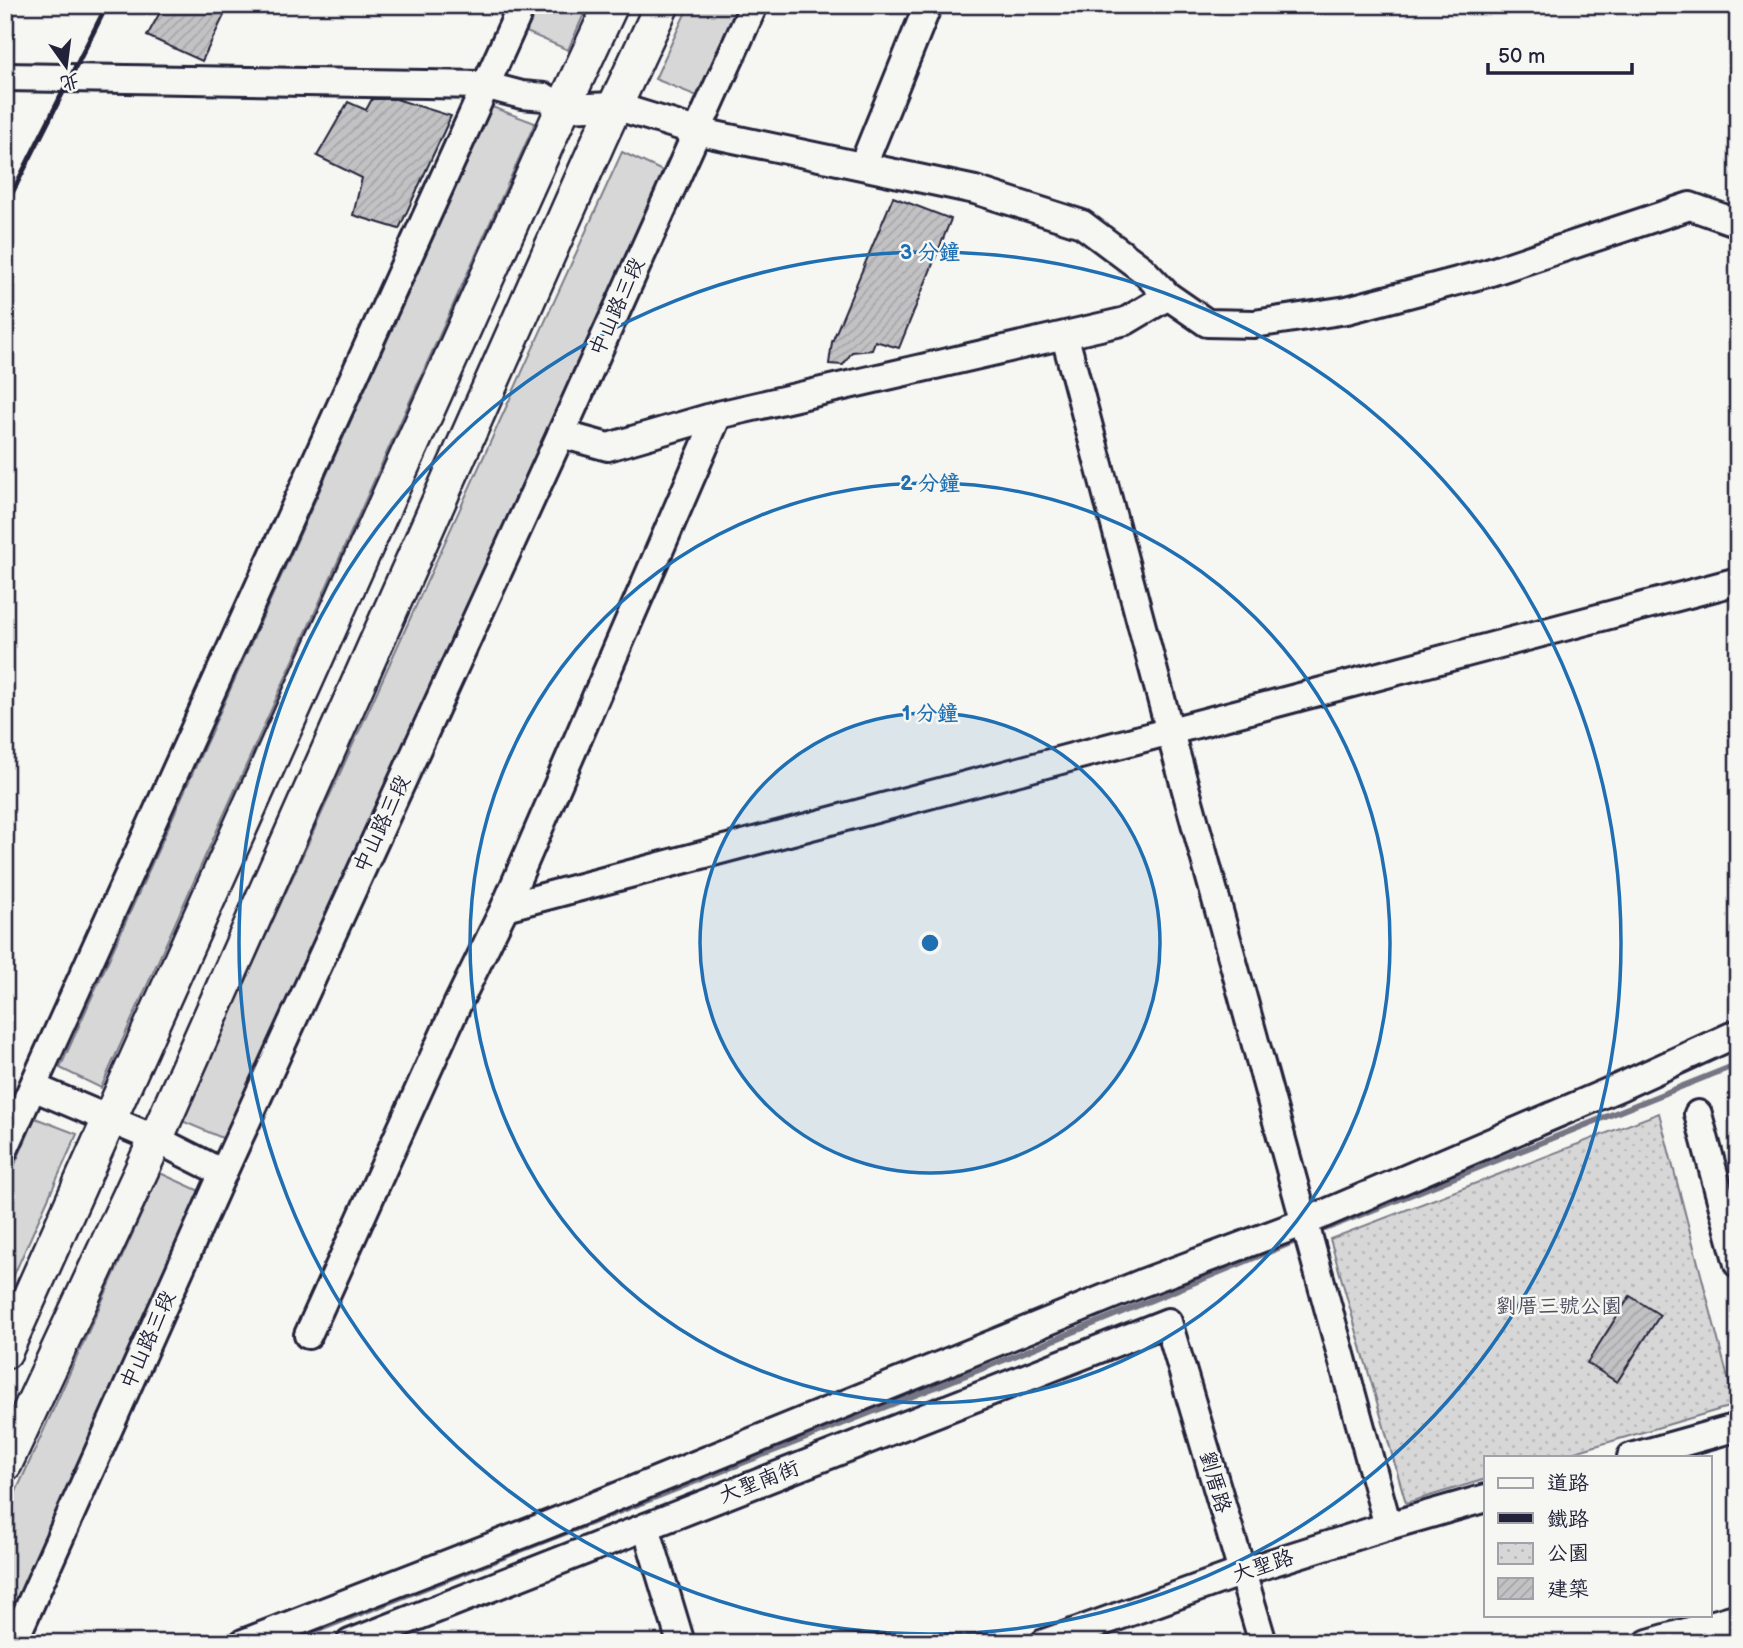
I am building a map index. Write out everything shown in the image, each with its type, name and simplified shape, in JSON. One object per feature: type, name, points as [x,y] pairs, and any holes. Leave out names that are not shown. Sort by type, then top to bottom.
[{"type":"main road","points":[[5,1352],[611,5]]},
{"type":"main road","points":[[5,1464],[156,1139],[662,5]]},
{"type":"street","points":[[5,1148],[522,5]]},
{"type":"street","name":"中山路三段","points":[[13,1643],[223,1173],[754,5]]},
{"type":"street","points":[[863,165],[928,5]]},
{"type":"street","points":[[5,77],[484,85],[545,97],[563,108],[615,106],[696,131],[975,190],[1082,224],[1142,269],[1168,296],[1207,323],[1254,324],[1347,310],[1489,273],[1690,206],[1738,223]]},
{"type":"street","points":[[561,434],[608,447],[718,415],[1126,321],[1168,296]]},
{"type":"street","points":[[1065,337],[1170,732],[1388,1526]]},
{"type":"street","points":[[308,1335],[458,1003],[505,907],[718,415]]},
{"type":"street","points":[[505,907],[1738,581]]},
{"type":"street","points":[[243,1643],[552,1523],[1142,1283],[1305,1222],[1622,1086],[1738,1033]]},
{"type":"street","points":[[33,1087],[111,1118],[223,1173]]},
{"type":"street","points":[[1698,1114],[1738,1264]]},
{"type":"street","name":"大聖南街","points":[[350,1643],[1168,1322]]},
{"type":"street","name":"劉厝路","points":[[1168,1322],[1263,1643]]},
{"type":"street","points":[[1636,1456],[1738,1427]]},
{"type":"street","name":"大聖路","points":[[1044,1643],[1241,1572],[1484,1499]]},
{"type":"street","points":[[646,1527],[681,1643]]},
{"type":"street","points":[[1648,1643],[1738,1617]]},
{"type":"green space","points":[[536,5],[588,5],[568,50],[524,31]]},
{"type":"green space","points":[[689,5],[745,5],[702,98],[655,79]]},
{"type":"green space","points":[[492,107],[535,123],[101,1088],[60,1068]]},
{"type":"green space","points":[[622,152],[669,174],[227,1140],[182,1121]]},
{"type":"green space","name":"劉厝三號公園","points":[[1659,1113],[1735,1405],[1561,1456],[1484,1456],[1484,1480],[1406,1503],[1330,1239]]},
{"type":"green space","points":[[35,1118],[77,1134],[5,1295],[5,1187]]},
{"type":"green space","points":[[160,1173],[204,1193],[5,1643],[5,1516]]},
{"type":"building","points":[[164,5],[229,5],[202,61],[147,36]]},
{"type":"building","points":[[372,99],[396,99],[451,116],[399,229],[353,215],[362,178],[317,156],[348,102],[366,110]]},
{"type":"building","points":[[893,197],[951,219],[899,348],[875,341],[872,350],[852,352],[843,365],[829,364],[832,342]]},
{"type":"building","points":[[1630,1296],[1660,1315],[1617,1382],[1587,1363]]},
{"type":"waterway","points":[[1325,1229],[1738,1064]]},
{"type":"waterway","points":[[285,1643],[1022,1353],[1293,1242]]},
{"type":"railway","points":[[5,207],[107,5]]}]
